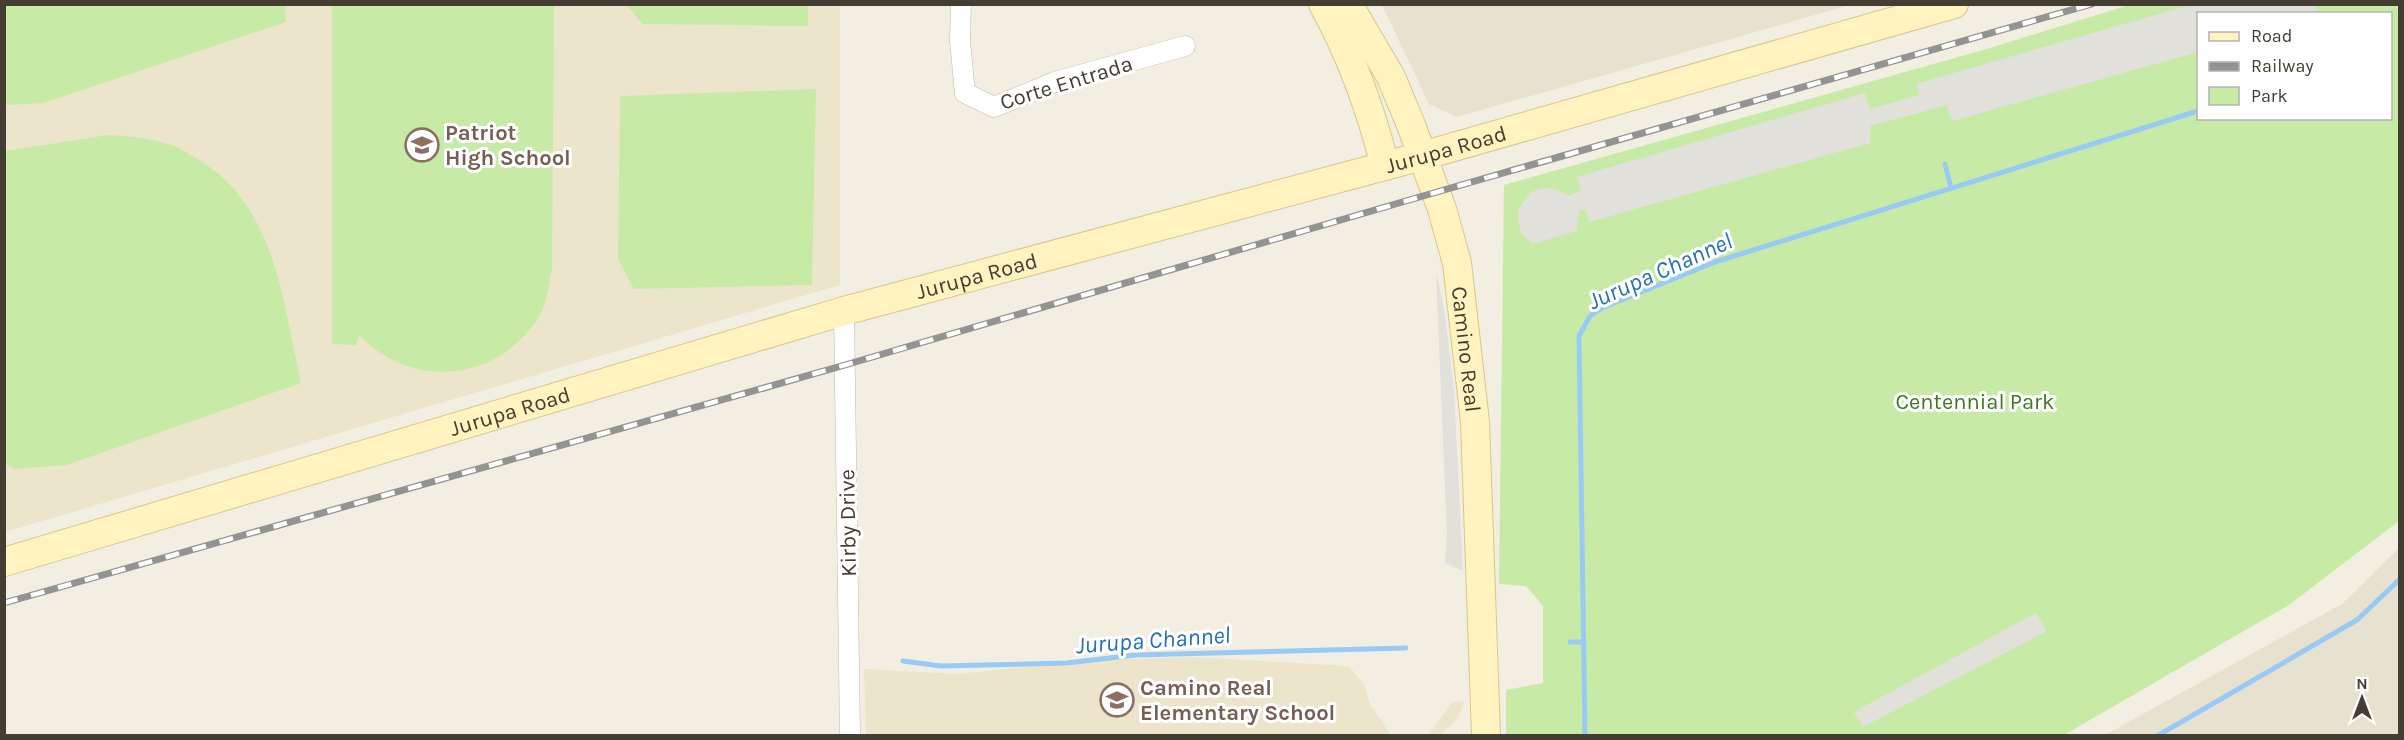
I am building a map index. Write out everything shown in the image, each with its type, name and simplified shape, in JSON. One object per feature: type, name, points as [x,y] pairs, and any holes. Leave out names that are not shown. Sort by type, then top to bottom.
[{"type":"street","name":"Corte Entrada","points":[[961,4],[960,41],[965,93],[994,107],[1055,82],[1185,46]]},
{"type":"street","points":[[1323,4],[1349,58],[1365,99],[1385,165]]},
{"type":"street","name":"Camino Real","points":[[1348,4],[1391,77],[1422,156],[1457,263],[1475,422],[1482,729]]},
{"type":"street","name":"Jurupa Road","points":[[4,562],[844,311],[1422,156],[1954,4]]},
{"type":"street","name":"Kirby Drive","points":[[844,311],[850,735]]},
{"type":"shaded area","name":"Patriot High School","points":[[5,5],[840,5],[840,285],[5,532]]},
{"type":"shaded area","points":[[1382,5],[1850,5],[1457,117],[1429,104]]},
{"type":"shaded area","points":[[2190,5],[2315,5],[2317,12],[2197,12],[2197,52],[1952,121],[1947,105],[1870,126],[1870,143],[1589,222],[1586,209],[1579,211],[1577,231],[1532,244],[1521,233],[1518,219],[1519,208],[1531,192],[1543,188],[1556,189],[1569,196],[1581,190],[1576,177],[1865,93],[1870,109],[1919,95],[1916,84]]},
{"type":"shaded area","points":[[1436,272],[1445,314],[1454,390],[1463,571],[1445,563],[1447,536]]},
{"type":"shaded area","points":[[2399,548],[2399,735],[2105,735],[2342,604]]},
{"type":"shaded area","points":[[2036,613],[2047,631],[1863,727],[1854,712]]},
{"type":"shaded area","name":"Camino Real Elementary School","points":[[1193,657],[1349,666],[1364,684],[1370,704],[1391,735],[866,735],[864,669],[957,674],[1090,660]]},
{"type":"shaded area","points":[[1464,701],[1459,716],[1452,725],[1439,735],[1429,735],[1452,702]]},
{"type":"green space","points":[[5,4],[285,5],[286,22],[44,103],[9,105],[4,102]]},
{"type":"green space","points":[[332,5],[554,5],[552,270],[546,299],[540,315],[523,337],[502,354],[479,366],[454,371],[429,371],[404,365],[380,353],[359,335],[356,345],[332,344]]},
{"type":"green space","points":[[626,5],[808,5],[808,26],[643,24]]},
{"type":"green space","name":"Centennial Park","points":[[2129,5],[2399,5],[2399,521],[2289,605],[2064,735],[1506,736],[1506,690],[1543,683],[1543,606],[1526,586],[1499,584],[1504,185],[1983,50]]},
{"type":"green space","points":[[816,89],[812,285],[634,289],[618,259],[620,96]]},
{"type":"green space","points":[[108,135],[148,139],[178,147],[223,178],[244,202],[260,228],[272,257],[281,288],[301,383],[67,465],[14,469],[4,463],[5,151]]},
{"type":"waterway","name":"Jurupa Channel","points":[[1585,736],[1579,336],[1590,316],[1602,308],[1715,262],[2197,111]]},
{"type":"waterway","name":"Jurupa Channel","points":[[1945,164],[1951,188]]},
{"type":"waterway","points":[[2157,736],[2357,620],[2400,579]]},
{"type":"waterway","name":"Jurupa Channel","points":[[1570,642],[1584,642]]},
{"type":"waterway","name":"Jurupa Channel","points":[[903,661],[941,666],[1067,663],[1135,655],[1406,648]]},
{"type":"railway","points":[[4,603],[845,365],[2092,4]]},
{"type":"place","name":"Patriot High School","points":[[422,145]]},
{"type":"place","name":"Camino Real Elementary School","points":[[1117,700]]}]
